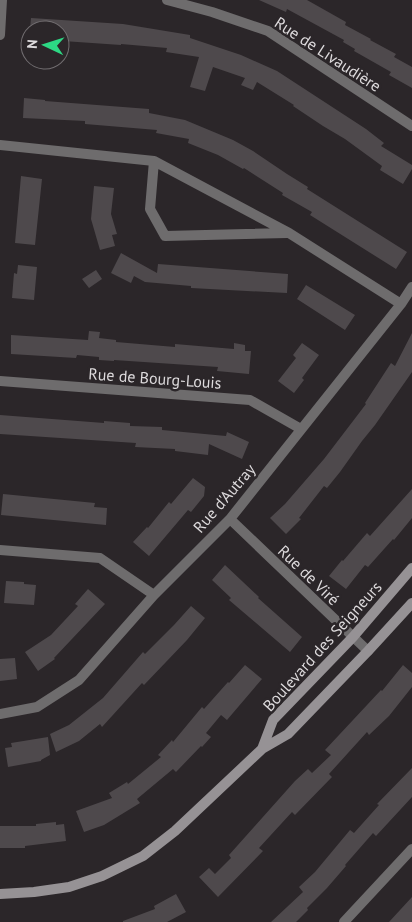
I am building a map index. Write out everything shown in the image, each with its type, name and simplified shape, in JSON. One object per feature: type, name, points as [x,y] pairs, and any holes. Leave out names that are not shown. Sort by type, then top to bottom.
[{"type":"street","points":[[0,35],[2,0]]},
{"type":"street","name":"Rue de Livaudière","points":[[166,0],[212,12],[268,31],[412,126]]},
{"type":"street","points":[[0,145],[154,161],[289,233],[401,304]]},
{"type":"street","points":[[154,161],[150,209],[165,236],[289,233]]},
{"type":"street","name":"Rue d'Autray","points":[[0,714],[37,707],[79,680],[154,596],[230,519],[401,304],[412,287]]},
{"type":"street","name":"Rue de Bourg-Louis","points":[[0,381],[250,400],[301,429]]},
{"type":"street","name":"Rue de Viré","points":[[230,519],[368,651]]},
{"type":"street","points":[[0,550],[100,558],[154,596]]},
{"type":"street","name":"Boulevard des Seigneurs","points":[[262,749],[273,720],[353,637],[412,568]]},
{"type":"street","name":"Boulevard des Seigneurs","points":[[0,894],[69,887],[102,876],[143,856],[175,831],[262,749],[288,734],[412,602]]},
{"type":"street","points":[[344,922],[412,848]]},
{"type":"building","points":[[259,0],[307,0],[346,22],[345,25],[396,54],[394,57],[412,67],[412,88],[389,75],[391,72],[354,51],[355,49],[343,42],[344,40],[287,9],[286,12]]},
{"type":"building","points":[[31,18],[62,20],[31,20]]},
{"type":"building","points":[[70,21],[123,24],[190,35],[190,38],[241,55],[277,71],[366,129],[384,143],[381,146],[412,165],[412,169],[403,184],[380,170],[382,166],[345,139],[257,82],[253,90],[241,85],[245,78],[213,67],[205,91],[190,87],[199,57],[166,52],[167,48],[70,41]]},
{"type":"building","points":[[24,98],[149,109],[149,113],[185,120],[233,140],[253,151],[308,187],[307,189],[407,252],[396,269],[310,215],[312,212],[282,195],[283,193],[244,168],[188,143],[189,139],[156,133],[157,130],[85,124],[85,121],[23,118]]},
{"type":"building","points":[[21,176],[42,179],[35,245],[15,243]]},
{"type":"building","points":[[94,186],[114,188],[111,214],[117,234],[112,235],[115,246],[100,250],[91,219]]},
{"type":"building","points":[[121,253],[157,273],[158,264],[288,274],[287,293],[191,288],[191,286],[145,282],[134,276],[131,283],[111,273]]},
{"type":"building","points":[[18,265],[37,267],[34,300],[12,298],[14,273],[17,274]]},
{"type":"building","points":[[96,270],[102,279],[89,288],[82,279]]},
{"type":"building","points":[[306,285],[355,315],[345,330],[297,299]]},
{"type":"building","points":[[89,331],[100,332],[99,338],[116,340],[116,342],[234,349],[234,343],[245,345],[245,351],[251,351],[249,374],[217,371],[218,367],[99,360],[99,357],[77,355],[76,358],[11,354],[11,335],[88,340]]},
{"type":"building","points":[[412,333],[412,372],[340,472],[327,488],[324,486],[299,518],[301,519],[286,534],[270,518],[285,504],[324,459],[366,404],[391,363],[395,366]]},
{"type":"building","points":[[302,343],[319,355],[302,378],[304,380],[294,393],[278,381],[296,358],[293,355]]},
{"type":"building","points":[[0,415],[104,423],[104,421],[130,423],[130,426],[162,427],[162,430],[226,436],[227,432],[249,442],[242,459],[209,444],[208,455],[175,451],[175,449],[135,447],[136,443],[0,434]]},
{"type":"building","points":[[193,478],[205,487],[204,496],[191,512],[188,510],[149,556],[133,542],[148,528],[169,502],[171,504]]},
{"type":"building","points":[[412,489],[412,518],[394,540],[368,567],[365,565],[346,589],[329,576],[367,533],[370,536]]},
{"type":"building","points":[[3,494],[95,503],[94,507],[107,508],[106,525],[1,515]]},
{"type":"building","points":[[225,565],[258,598],[302,637],[290,652],[229,600],[231,598],[212,580]]},
{"type":"building","points":[[6,581],[36,585],[34,605],[4,603]]},
{"type":"building","points":[[88,589],[105,604],[55,659],[38,671],[25,652],[51,635],[78,606],[75,604]]},
{"type":"building","points":[[191,606],[205,618],[187,640],[144,685],[142,683],[102,727],[100,724],[79,741],[56,752],[50,734],[69,725],[103,698],[143,652],[145,654]]},
{"type":"building","points":[[15,658],[17,679],[0,681],[0,659]]},
{"type":"building","points":[[245,665],[262,679],[227,720],[221,715],[206,733],[211,737],[202,747],[176,772],[173,769],[137,799],[140,803],[104,825],[84,832],[76,811],[112,798],[109,793],[127,782],[128,784],[161,757],[158,755],[172,740],[173,742],[202,707],[204,709]]},
{"type":"building","points":[[403,665],[412,673],[412,687],[389,716],[369,735],[367,732],[329,774],[332,777],[295,815],[292,812],[259,848],[263,851],[218,897],[199,877],[209,868],[215,874],[231,858],[229,855],[295,781],[308,769],[312,773],[331,755],[325,750],[382,691]]},
{"type":"building","points":[[48,737],[50,755],[41,761],[8,767],[5,748],[12,747],[11,743]]},
{"type":"building","points":[[412,768],[412,797],[376,836],[373,833],[296,922],[271,922],[303,892],[299,887],[315,872],[350,830],[354,833],[379,805],[377,804]]},
{"type":"building","points":[[56,822],[56,825],[64,824],[66,841],[25,846],[25,848],[0,848],[0,826],[36,826],[36,824]]},
{"type":"building","points":[[176,894],[186,912],[167,922],[123,922],[155,909],[154,906]]},
{"type":"building","points":[[412,897],[412,922],[389,922]]}]
